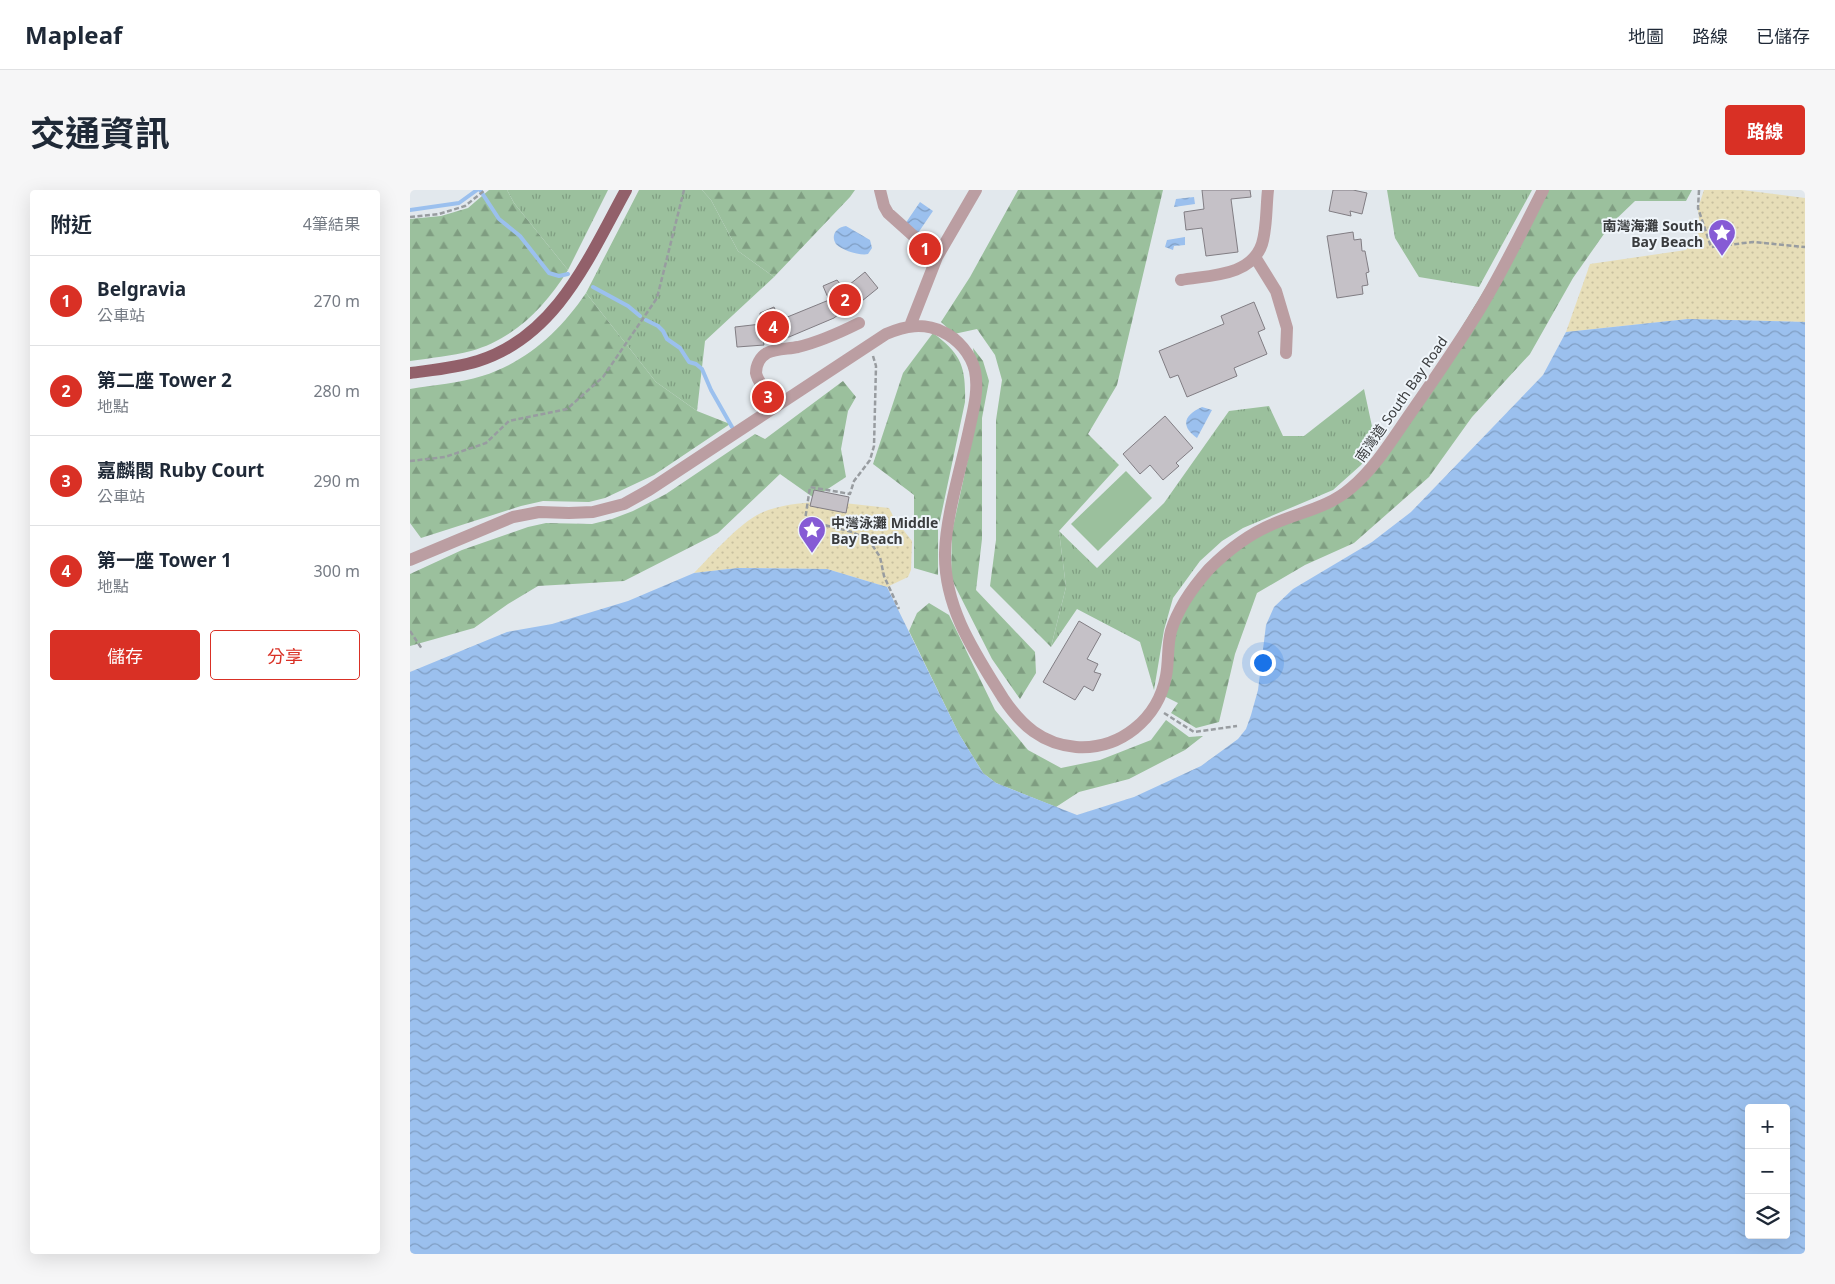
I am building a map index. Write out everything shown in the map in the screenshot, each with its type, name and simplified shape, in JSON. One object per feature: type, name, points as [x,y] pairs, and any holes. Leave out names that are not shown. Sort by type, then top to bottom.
[{"type":"main road","points":[[410,373],[477,361],[512,345],[537,327],[568,292],[626,190]]},
{"type":"street","points":[[880,190],[888,213],[936,257]]},
{"type":"street","points":[[910,326],[936,257],[976,190]]},
{"type":"street","points":[[1181,280],[1232,272],[1242,268],[1255,257],[1261,246],[1263,236],[1268,190]]},
{"type":"street","name":"南灣道 South Bay Road","points":[[410,560],[522,514],[539,512],[593,512],[624,504],[649,490],[886,334],[910,326],[932,327],[948,335],[965,351],[975,372],[974,404],[948,532],[946,552],[946,574],[950,597],[958,620],[1004,698],[1020,720],[1036,734],[1051,742],[1079,747],[1105,745],[1121,738],[1138,726],[1155,706],[1165,680],[1168,645],[1172,630],[1182,606],[1195,586],[1218,561],[1248,537],[1269,525],[1310,512],[1335,500],[1368,472],[1470,325],[1543,190]]},
{"type":"street","points":[[1255,257],[1276,291],[1287,328],[1286,353]]},
{"type":"street","points":[[778,405],[759,381],[756,372],[762,356],[770,352],[795,348],[820,340],[859,323]]},
{"type":"path","points":[[410,217],[439,214],[465,206],[485,190]]},
{"type":"path","points":[[410,461],[445,457],[486,443],[509,421],[567,409],[603,376],[657,298],[684,190]]},
{"type":"path","points":[[1699,190],[1698,208],[1711,247],[1753,242],[1805,247]]},
{"type":"path","points":[[867,346],[874,357],[876,366],[874,446],[872,454],[867,466],[854,481],[850,494],[810,487],[805,520],[852,532],[869,540],[880,557],[884,576],[899,609]]},
{"type":"path","points":[[410,631],[422,649]]},
{"type":"path","points":[[1155,706],[1194,732],[1237,726]]},
{"type":"green space","points":[[489,190],[507,190],[514,203],[568,270],[539,309],[515,330],[487,346],[471,351],[410,361],[410,219],[441,216],[468,208]]},
{"type":"green space","points":[[507,190],[608,190],[568,270],[514,203]]},
{"type":"green space","points":[[639,190],[702,190],[711,200],[738,251],[774,277],[705,341],[697,411],[656,382],[586,293]]},
{"type":"green space","points":[[702,190],[855,190],[774,277],[738,251],[711,200]]},
{"type":"green space","points":[[1018,190],[1163,190],[1117,385],[1088,434],[1119,465],[1059,531],[1066,587],[1051,647],[990,586],[996,540],[996,420],[1002,380],[995,355],[977,329],[954,334],[941,322],[970,277]]},
{"type":"green space","points":[[1387,190],[1532,190],[1479,287],[1419,277],[1395,238]]},
{"type":"green space","points":[[1545,190],[1692,190],[1686,201],[1635,201],[1611,224],[1573,278],[1530,354],[1472,417],[1429,477],[1354,543],[1305,565],[1257,593],[1235,654],[1219,722],[1196,728],[1171,713],[1178,703],[1162,695],[1177,614],[1227,548],[1322,505],[1386,452]]},
{"type":"green space","points":[[586,293],[656,382],[697,411],[730,424],[654,475],[605,498],[589,502],[543,501],[521,506],[421,538],[410,523],[410,389],[482,376],[514,362],[528,354],[554,332]]},
{"type":"green space","points":[[933,333],[950,348],[960,362],[963,370],[965,390],[965,402],[938,530],[938,575],[914,568],[914,495],[873,464],[903,373]]},
{"type":"green space","points":[[973,348],[983,361],[989,381],[982,418],[982,539],[976,590],[1035,652],[1036,673],[1020,699],[992,659],[951,578],[952,532],[980,403]]},
{"type":"green space","points":[[843,381],[856,397],[848,411],[841,449],[846,477],[814,498],[780,474],[718,533],[624,581],[538,586],[474,628],[410,646],[410,574],[462,550],[528,527],[546,523],[592,524],[633,511],[666,494],[755,434],[765,439]]},
{"type":"green space","points":[[1364,389],[1376,445],[1361,465],[1333,490],[1243,528],[1222,541],[1200,561],[1173,598],[1164,630],[1154,690],[1140,642],[1077,609],[1051,647],[1066,587],[1059,531],[1097,568],[1164,503],[1229,411],[1269,406],[1283,436],[1304,436]]},
{"type":"green space","points":[[1126,471],[1152,498],[1098,551],[1071,524]]},
{"type":"green space","points":[[929,603],[949,615],[995,710],[1028,750],[1061,768],[1100,760],[1151,740],[1166,720],[1189,737],[1203,736],[1185,750],[1129,779],[1079,792],[1056,807],[996,783],[983,773],[959,734],[909,631],[917,613]]},
{"type":"sand","name":"南灣海灘 South Bay Beach","points":[[1704,190],[1742,190],[1805,198],[1805,322],[1688,319],[1566,332],[1590,264],[1686,250],[1700,231],[1698,208]]},
{"type":"sand","name":"中灣泳灘 Middle Bay Beach","points":[[826,501],[889,508],[894,518],[912,541],[911,570],[908,577],[887,587],[827,569],[738,568],[694,573],[734,532],[761,513],[784,506]]},
{"type":"water","points":[[1194,197],[1195,204],[1174,207],[1176,199]]},
{"type":"water","points":[[920,202],[933,211],[918,233],[905,224]]},
{"type":"water","points":[[846,226],[870,240],[872,248],[868,254],[851,252],[836,244],[834,241],[835,232]]},
{"type":"water","points":[[1185,237],[1185,245],[1174,246],[1173,250],[1165,247],[1167,240]]},
{"type":"water","points":[[1688,319],[1805,322],[1805,1254],[410,1254],[410,672],[507,632],[552,624],[628,601],[694,573],[738,568],[827,569],[887,587],[959,734],[983,773],[996,783],[1077,815],[1134,797],[1201,766],[1238,739],[1246,729],[1258,690],[1266,625],[1274,607],[1293,589],[1372,542],[1411,512],[1543,375],[1566,332]]},
{"type":"water","points":[[1202,407],[1212,410],[1197,438],[1188,429],[1186,421],[1191,414]]},
{"type":"building","points":[[1202,190],[1250,190],[1251,197],[1231,199],[1238,252],[1206,256],[1202,228],[1186,230],[1184,212],[1204,209]]},
{"type":"building","points":[[1333,190],[1353,190],[1367,193],[1362,214],[1350,211],[1351,216],[1329,211]]},
{"type":"building","points":[[1353,232],[1354,240],[1361,239],[1362,251],[1365,251],[1369,272],[1366,273],[1368,285],[1362,286],[1363,294],[1337,298],[1327,236]]},
{"type":"building","points":[[865,272],[878,288],[857,305],[854,302],[834,318],[789,337],[763,340],[764,345],[737,347],[735,327],[761,324],[760,313],[774,307],[780,320],[829,300],[823,286],[837,280],[844,289]]},
{"type":"building","points":[[1254,302],[1265,329],[1258,332],[1267,354],[1234,368],[1237,376],[1187,397],[1178,375],[1170,378],[1159,351],[1224,324],[1221,316]]},
{"type":"building","points":[[1165,416],[1193,448],[1176,463],[1179,466],[1163,480],[1150,465],[1140,474],[1123,454]]},
{"type":"building","points":[[814,490],[849,497],[846,513],[810,506]]},
{"type":"building","points":[[1079,621],[1101,634],[1087,659],[1098,664],[1094,672],[1101,674],[1093,691],[1084,686],[1075,700],[1043,682]]},
{"type":"waterway","points":[[410,210],[459,203],[477,190]]},
{"type":"waterway","points":[[480,190],[499,219],[520,236],[549,273],[559,276],[568,274]]},
{"type":"waterway","points":[[593,287],[628,306],[640,316]]},
{"type":"waterway","points":[[646,320],[658,326],[667,339],[680,348],[689,362],[696,364],[702,369],[711,390],[732,427]]},
{"type":"place","name":"Belgravia","points":[[925,249]]},
{"type":"place","name":"南灣海灘 South Bay Beach","points":[[1722,257]]},
{"type":"place","name":"第二座 Tower 2","points":[[845,300]]},
{"type":"place","name":"第一座 Tower 1","points":[[773,327]]},
{"type":"place","name":"嘉麟閣 Ruby Court","points":[[768,397]]},
{"type":"place","name":"中灣泳灘 Middle Bay Beach","points":[[812,554]]}]
